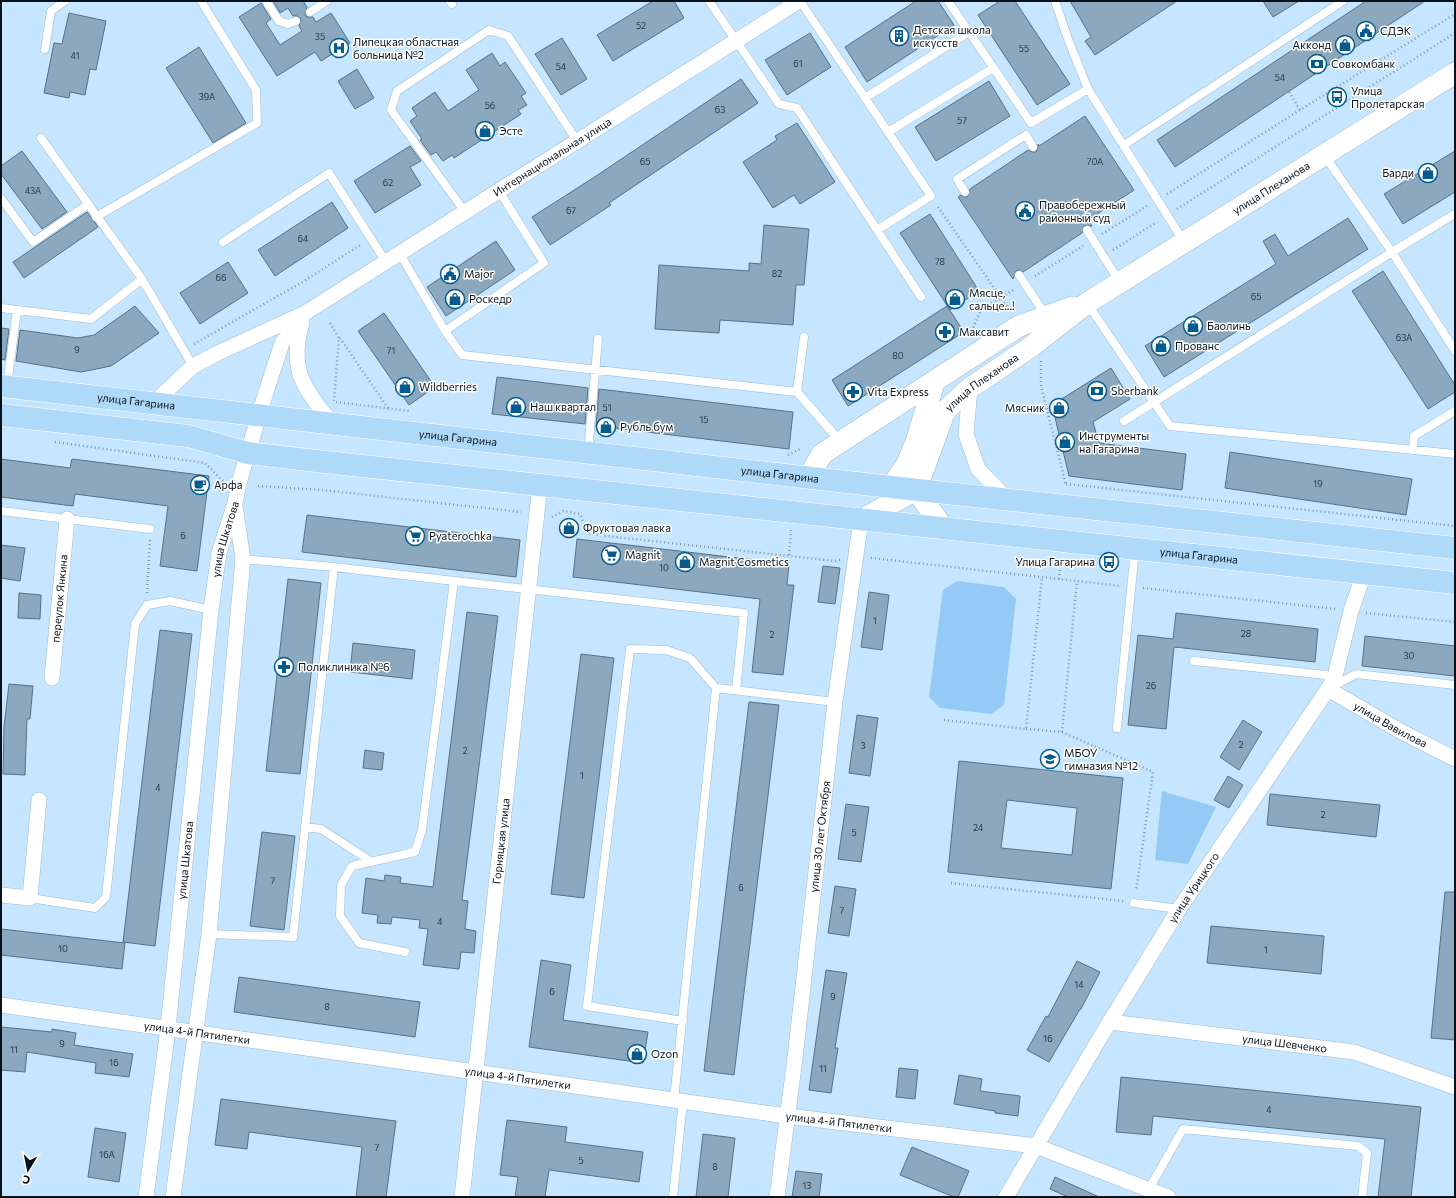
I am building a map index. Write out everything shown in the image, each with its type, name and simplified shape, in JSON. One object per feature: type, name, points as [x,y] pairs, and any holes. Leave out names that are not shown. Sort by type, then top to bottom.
[{"type":"main road","name":"улица Плеханова","points":[[916,490],[945,411],[970,388],[1032,346],[1087,303],[1455,73]]},
{"type":"main road","name":"улица Плеханова","points":[[808,478],[835,435],[934,383],[1019,326],[1087,303]]},
{"type":"main road","name":"улица Плеханова","points":[[891,487],[907,464],[916,442],[934,383]]},
{"type":"main road","name":"улица Гагарина","points":[[4,386],[259,414],[332,416],[588,452],[808,478],[1455,548]]},
{"type":"main road","name":"улица Гагарина","points":[[1,415],[188,436],[248,453],[1455,583]]},
{"type":"main road","name":"улица Плеханова","points":[[916,442],[916,490]]},
{"type":"main road","points":[[860,520],[916,490],[944,529]]},
{"type":"main road","points":[[1364,573],[1369,554],[1385,541]]},
{"type":"street","name":"Интернациональная улица","points":[[305,314],[800,1]]},
{"type":"street","points":[[154,403],[194,366],[218,353],[305,314]]},
{"type":"street","points":[[235,503],[259,414],[282,343],[305,314]]},
{"type":"street","points":[[305,314],[297,340],[296,359],[301,379],[307,393],[332,416]]},
{"type":"street","points":[[970,388],[966,434],[978,469],[1008,500]]},
{"type":"street","name":"Горняцкая улица","points":[[462,1197],[530,589],[540,485]]},
{"type":"street","points":[[860,520],[891,487]]},
{"type":"street","name":"улица Шкатова","points":[[173,1197],[194,1032],[209,934],[243,559],[235,503]]},
{"type":"street","name":"улица Шкатова","points":[[146,1197],[168,1028],[211,610],[219,553],[235,503]]},
{"type":"street","name":"переулок Янкина","points":[[52,678],[67,519]]},
{"type":"street","name":"улица 30 лет Октября","points":[[777,1197],[835,702],[860,520]]},
{"type":"street","name":"улица Урицкого","points":[[1006,1197],[1179,909],[1331,683],[1351,611],[1364,573]]},
{"type":"street","name":"улица Вавилова","points":[[1331,683],[1400,731],[1455,759]]},
{"type":"street","points":[[1,895],[30,898],[39,800]]},
{"type":"street","name":"улица 4-й Пятилетки","points":[[1,1005],[787,1116],[1036,1146],[1168,1197]]},
{"type":"street","name":"улица Шевченко","points":[[1110,1022],[1354,1052],[1455,1087]]},
{"type":"lane","points":[[45,49],[51,11],[65,1]]},
{"type":"lane","points":[[96,217],[257,123],[256,90],[201,1]]},
{"type":"lane","points":[[266,1],[279,21],[288,24],[296,21]]},
{"type":"lane","points":[[310,12],[326,1]]},
{"type":"lane","points":[[709,1],[779,104],[797,108],[921,297]]},
{"type":"lane","points":[[800,1],[930,196],[877,230]]},
{"type":"lane","points":[[948,1],[1031,123],[1088,88]]},
{"type":"lane","points":[[1055,1],[1068,39],[1088,88],[1184,242]]},
{"type":"lane","points":[[1124,145],[1343,1]]},
{"type":"lane","points":[[465,212],[391,110],[397,91],[489,30],[508,36],[577,141]]},
{"type":"lane","points":[[865,98],[969,32]]},
{"type":"lane","points":[[888,132],[993,68]]},
{"type":"lane","points":[[965,192],[957,179],[1026,135],[1034,147]]},
{"type":"lane","points":[[41,138],[142,280],[194,366]]},
{"type":"lane","points":[[1324,155],[1392,252],[1455,351]]},
{"type":"lane","points":[[223,242],[329,173],[386,262]]},
{"type":"lane","points":[[445,331],[544,263],[498,191]]},
{"type":"lane","points":[[1,198],[33,242],[88,205]]},
{"type":"lane","points":[[1124,421],[1455,214]]},
{"type":"lane","points":[[1087,230],[1120,282]]},
{"type":"lane","points":[[400,254],[445,331],[462,355],[797,392],[835,435]]},
{"type":"lane","points":[[1019,274],[1047,316]]},
{"type":"lane","points":[[1,308],[91,319],[142,280]]},
{"type":"lane","points":[[1087,303],[1170,426],[1455,454]]},
{"type":"lane","points":[[4,386],[17,310]]},
{"type":"lane","points":[[797,392],[804,337]]},
{"type":"lane","points":[[588,452],[598,339]]},
{"type":"lane","points":[[1413,450],[1414,436],[1455,411]]},
{"type":"lane","points":[[1,511],[150,529]]},
{"type":"lane","points":[[1117,728],[1136,549]]},
{"type":"lane","points":[[243,559],[334,567],[744,613],[736,690]]},
{"type":"lane","points":[[209,934],[293,937],[334,567]]},
{"type":"lane","points":[[405,952],[359,943],[340,916],[340,885],[352,866],[414,852],[422,830],[454,581]]},
{"type":"lane","points":[[30,898],[95,908],[106,897],[135,624],[147,605],[170,601],[211,610]]},
{"type":"lane","points":[[683,1021],[588,1006],[630,649],[666,650],[690,658],[716,688],[835,702]]},
{"type":"lane","points":[[1194,662],[1331,683],[1356,674],[1455,685]]},
{"type":"lane","points":[[673,1197],[683,1021],[716,688]]},
{"type":"lane","points":[[305,827],[321,829],[372,862]]},
{"type":"lane","points":[[1134,903],[1179,909]]},
{"type":"lane","points":[[1149,1189],[1183,1129],[1358,1146],[1367,1153],[1362,1197]]},
{"type":"path","points":[[967,342],[981,310],[1455,14]]},
{"type":"path","points":[[1103,256],[1455,33]]},
{"type":"path","points":[[1289,92],[1300,110]]},
{"type":"path","points":[[930,196],[1012,314]]},
{"type":"path","points":[[184,350],[304,281],[370,239]]},
{"type":"path","points":[[330,323],[389,408]]},
{"type":"path","points":[[332,416],[339,338]]},
{"type":"path","points":[[1042,361],[1041,386],[1066,488]]},
{"type":"path","points":[[800,455],[802,448],[835,435]]},
{"type":"path","points":[[48,442],[205,463],[223,481]]},
{"type":"path","points":[[1066,484],[1455,526]]},
{"type":"path","points":[[789,555],[792,522]]},
{"type":"path","points":[[147,605],[150,529]]},
{"type":"path","points":[[1059,579],[1062,553]]},
{"type":"path","points":[[1026,729],[1042,577]]},
{"type":"path","points":[[1062,732],[1078,581]]},
{"type":"path","points":[[944,720],[1062,732],[1153,772],[1134,903],[951,883]]},
{"type":"shaded area","points":[[957,581],[1004,587],[1016,599],[1004,705],[991,714],[940,708],[929,697],[943,590]]},
{"type":"shaded area","points":[[1162,791],[1216,807],[1188,864],[1155,860]]},
{"type":"building","points":[[273,1],[303,1],[307,7],[305,15],[308,17],[313,17],[316,22],[331,13],[350,43],[321,61],[315,52],[277,76],[239,17],[261,3],[271,19],[266,23],[280,45],[302,31],[299,26],[301,19],[297,16],[293,16],[288,8],[280,13]]},
{"type":"building","points":[[653,1],[674,1],[684,18],[613,61],[597,35]]},
{"type":"building","name":"Детская школа искусств","points":[[916,1],[938,1],[954,25],[867,82],[845,47]]},
{"type":"building","points":[[1000,1],[1015,1],[1070,84],[1037,105],[978,15]]},
{"type":"building","points":[[1070,1],[1177,1],[1095,55],[1085,41],[1091,37]]},
{"type":"building","points":[[1263,1],[1299,1],[1273,17]]},
{"type":"building","points":[[1366,1],[1425,1],[1175,167],[1157,140]]},
{"type":"building","points":[[69,13],[106,21],[96,70],[90,69],[85,95],[70,92],[69,98],[44,93],[54,43],[62,44]]},
{"type":"building","points":[[810,33],[831,67],[787,95],[765,60]]},
{"type":"building","points":[[562,38],[587,79],[561,95],[535,54]]},
{"type":"building","points":[[199,47],[246,123],[213,143],[166,68]]},
{"type":"building","points":[[492,53],[500,66],[505,62],[526,93],[521,96],[527,105],[518,110],[521,114],[454,158],[452,155],[443,161],[436,152],[431,155],[420,140],[422,139],[410,121],[417,116],[412,108],[435,92],[448,111],[479,90],[466,70]]},
{"type":"building","points":[[357,69],[374,98],[355,109],[338,81]]},
{"type":"building","points":[[741,79],[758,103],[609,203],[611,205],[550,245],[532,217]]},
{"type":"building","points":[[989,81],[1010,116],[936,161],[915,127]]},
{"type":"building","name":"Правобережный районный суд","points":[[1085,116],[1134,190],[1088,220],[1092,226],[1084,226],[1082,233],[1023,272],[1019,270],[1016,271],[1013,279],[958,197],[961,195],[965,197],[968,196],[970,189],[1028,150],[1036,152],[1038,144],[1039,146]]},
{"type":"building","points":[[797,123],[835,182],[800,204],[794,195],[773,208],[743,162],[777,140],[775,136]]},
{"type":"building","points":[[410,146],[421,161],[410,167],[421,185],[375,213],[354,181]]},
{"type":"building","points":[[22,151],[67,212],[42,229],[1,174],[1,166]]},
{"type":"building","points":[[1455,151],[1455,192],[1403,224],[1384,194]]},
{"type":"building","points":[[332,202],[348,228],[275,276],[258,250]]},
{"type":"building","points":[[87,212],[98,227],[24,278],[13,262]]},
{"type":"building","points":[[930,214],[979,291],[950,310],[900,233]]},
{"type":"building","points":[[1348,218],[1368,249],[1164,377],[1145,346],[1276,264],[1263,241],[1275,234],[1288,256]]},
{"type":"building","points":[[764,225],[809,229],[804,285],[796,285],[793,325],[720,320],[719,333],[655,329],[659,265],[749,271],[749,263],[761,264]]},
{"type":"building","points":[[496,241],[515,270],[446,316],[427,287]]},
{"type":"building","points":[[228,262],[248,293],[200,324],[180,293]]},
{"type":"building","points":[[1383,271],[1455,385],[1455,392],[1428,409],[1352,291]]},
{"type":"building","points":[[135,306],[159,333],[111,366],[81,372],[16,361],[20,330],[78,338],[94,335]]},
{"type":"building","points":[[947,306],[964,332],[848,406],[832,380]]},
{"type":"building","points":[[384,313],[435,387],[409,405],[358,331]]},
{"type":"building","points":[[1,328],[9,329],[5,360],[1,359]]},
{"type":"building","points":[[1111,368],[1130,399],[1093,422],[1099,443],[1186,454],[1182,490],[1069,476],[1052,405]]},
{"type":"building","points":[[497,377],[588,388],[585,424],[492,414]]},
{"type":"building","points":[[599,389],[793,412],[789,449],[596,426]]},
{"type":"building","points":[[1230,452],[1412,479],[1406,515],[1225,488]]},
{"type":"building","points":[[1,459],[70,468],[72,459],[209,476],[197,571],[160,566],[168,506],[75,494],[73,506],[1,497]]},
{"type":"building","points":[[307,515],[520,540],[516,577],[302,552]]},
{"type":"building","points":[[577,539],[789,564],[787,585],[794,585],[783,675],[752,672],[760,599],[573,577]]},
{"type":"building","points":[[1,545],[25,548],[20,581],[1,578]]},
{"type":"building","points":[[823,566],[840,568],[835,604],[818,602]]},
{"type":"building","points":[[288,579],[321,583],[300,774],[266,771]]},
{"type":"building","points":[[869,592],[889,595],[882,650],[861,647]]},
{"type":"building","points":[[19,593],[41,595],[40,619],[18,618]]},
{"type":"building","points":[[467,612],[498,616],[462,900],[468,901],[465,929],[476,931],[474,953],[461,952],[459,969],[423,965],[428,929],[419,928],[420,920],[392,917],[391,924],[377,923],[378,915],[362,913],[366,878],[384,881],[385,875],[401,877],[400,883],[433,887]]},
{"type":"building","points":[[1176,613],[1318,629],[1315,662],[1174,647],[1166,729],[1128,725],[1138,635],[1173,639]]},
{"type":"building","points":[[160,630],[192,634],[155,946],[123,942]]},
{"type":"building","points":[[1365,636],[1455,646],[1455,676],[1362,666]]},
{"type":"building","points":[[353,643],[415,650],[412,679],[350,672]]},
{"type":"building","points":[[581,654],[614,658],[584,898],[551,894]]},
{"type":"building","points":[[9,684],[33,686],[30,719],[27,719],[25,775],[3,774],[4,727]]},
{"type":"building","points":[[749,702],[779,705],[734,1075],[704,1071]]},
{"type":"building","points":[[857,715],[878,718],[870,776],[849,773]]},
{"type":"building","points":[[1243,720],[1262,732],[1239,770],[1220,757]]},
{"type":"building","points":[[365,750],[384,753],[382,770],[363,768]]},
{"type":"building","points":[[959,761],[1123,778],[1111,889],[948,872]],"holes":[[[1007,800],[1077,808],[1072,855],[1001,848]]]},
{"type":"building","points":[[1228,776],[1243,785],[1229,808],[1214,800]]},
{"type":"building","points":[[1270,794],[1380,805],[1376,837],[1267,825]]},
{"type":"building","points":[[846,804],[869,807],[861,862],[838,859]]},
{"type":"building","points":[[262,832],[295,836],[284,930],[250,926]]},
{"type":"building","points":[[835,886],[856,889],[849,936],[828,933]]},
{"type":"building","points":[[1445,892],[1455,892],[1455,1040],[1431,1038]]},
{"type":"building","points":[[1211,926],[1324,936],[1321,974],[1207,963]]},
{"type":"building","points":[[1,929],[125,943],[122,969],[1,955]]},
{"type":"building","points":[[541,960],[571,965],[563,1020],[648,1032],[643,1063],[529,1047]]},
{"type":"building","points":[[1077,961],[1100,972],[1081,1009],[1049,1062],[1027,1050],[1046,1016],[1048,1017]]},
{"type":"building","points":[[826,970],[847,973],[835,1048],[838,1048],[831,1093],[809,1090]]},
{"type":"building","points":[[239,977],[420,1002],[415,1037],[234,1012]]},
{"type":"building","points":[[1,1027],[52,1032],[52,1029],[76,1033],[74,1045],[133,1054],[129,1077],[95,1073],[96,1063],[27,1052],[25,1072],[1,1070]]},
{"type":"building","points":[[899,1068],[918,1070],[915,1099],[896,1097]]},
{"type":"building","points":[[959,1075],[982,1079],[980,1091],[1020,1096],[1018,1116],[995,1113],[995,1111],[954,1104]]},
{"type":"building","points":[[1121,1077],[1421,1107],[1411,1197],[1378,1197],[1385,1139],[1153,1116],[1151,1135],[1116,1132]]},
{"type":"building","points":[[221,1099],[396,1121],[386,1197],[356,1197],[362,1147],[249,1132],[247,1149],[215,1145]]},
{"type":"building","points":[[507,1120],[567,1127],[565,1142],[643,1152],[639,1182],[549,1170],[545,1197],[515,1197],[518,1177],[500,1175]]},
{"type":"building","points":[[95,1128],[126,1133],[119,1182],[88,1177]]},
{"type":"building","points":[[703,1134],[735,1138],[728,1197],[696,1197]]},
{"type":"building","points":[[912,1147],[969,1171],[958,1197],[954,1197],[900,1175]]},
{"type":"building","points":[[796,1171],[822,1174],[819,1197],[792,1197]]},
{"type":"building","points":[[1055,1177],[1099,1197],[1068,1197],[1050,1189]]},
{"type":"place","name":"СДЭК","points":[[1366,31]]},
{"type":"place","name":"Детская школа искусств","points":[[899,36]]},
{"type":"place","name":"Акконд","points":[[1345,45]]},
{"type":"place","name":"Липецкая областная больница №2","points":[[339,48]]},
{"type":"place","name":"Совкомбанк","points":[[1317,64]]},
{"type":"place","name":"Улица Пролетарская","points":[[1337,97]]},
{"type":"place","name":"Эсте","points":[[485,131]]},
{"type":"place","name":"Барди","points":[[1428,173]]},
{"type":"place","name":"Правобережный районный суд","points":[[1025,211]]},
{"type":"place","name":"Major","points":[[450,274]]},
{"type":"place","name":"Роскедр","points":[[455,299]]},
{"type":"place","name":"Мясце, сальце...!","points":[[955,299]]},
{"type":"place","name":"Баолинь","points":[[1193,326]]},
{"type":"place","name":"Максавит","points":[[945,332]]},
{"type":"place","name":"Прованс","points":[[1161,346]]},
{"type":"place","name":"Wildberries","points":[[405,387]]},
{"type":"place","name":"Sberbank","points":[[1097,391]]},
{"type":"place","name":"Vita Express","points":[[853,392]]},
{"type":"place","name":"Наш квартал","points":[[516,407]]},
{"type":"place","name":"Мясник","points":[[1059,408]]},
{"type":"place","name":"Рубль бум","points":[[606,427]]},
{"type":"place","name":"Инструменты на Гагарина","points":[[1065,442]]},
{"type":"place","name":"Арфа","points":[[200,485]]},
{"type":"place","name":"Фруктовая лавка","points":[[569,528]]},
{"type":"place","name":"Pyaterochka","points":[[415,536]]},
{"type":"place","name":"Magnit","points":[[611,555]]},
{"type":"place","name":"Magnit Cosmetics","points":[[685,562]]},
{"type":"place","name":"Улица Гагарина","points":[[1109,562]]},
{"type":"place","name":"Поликлиника №6","points":[[284,667]]},
{"type":"place","name":"МБОУ гимназия №12","points":[[1050,759]]},
{"type":"place","name":"Ozon","points":[[637,1054]]}]
